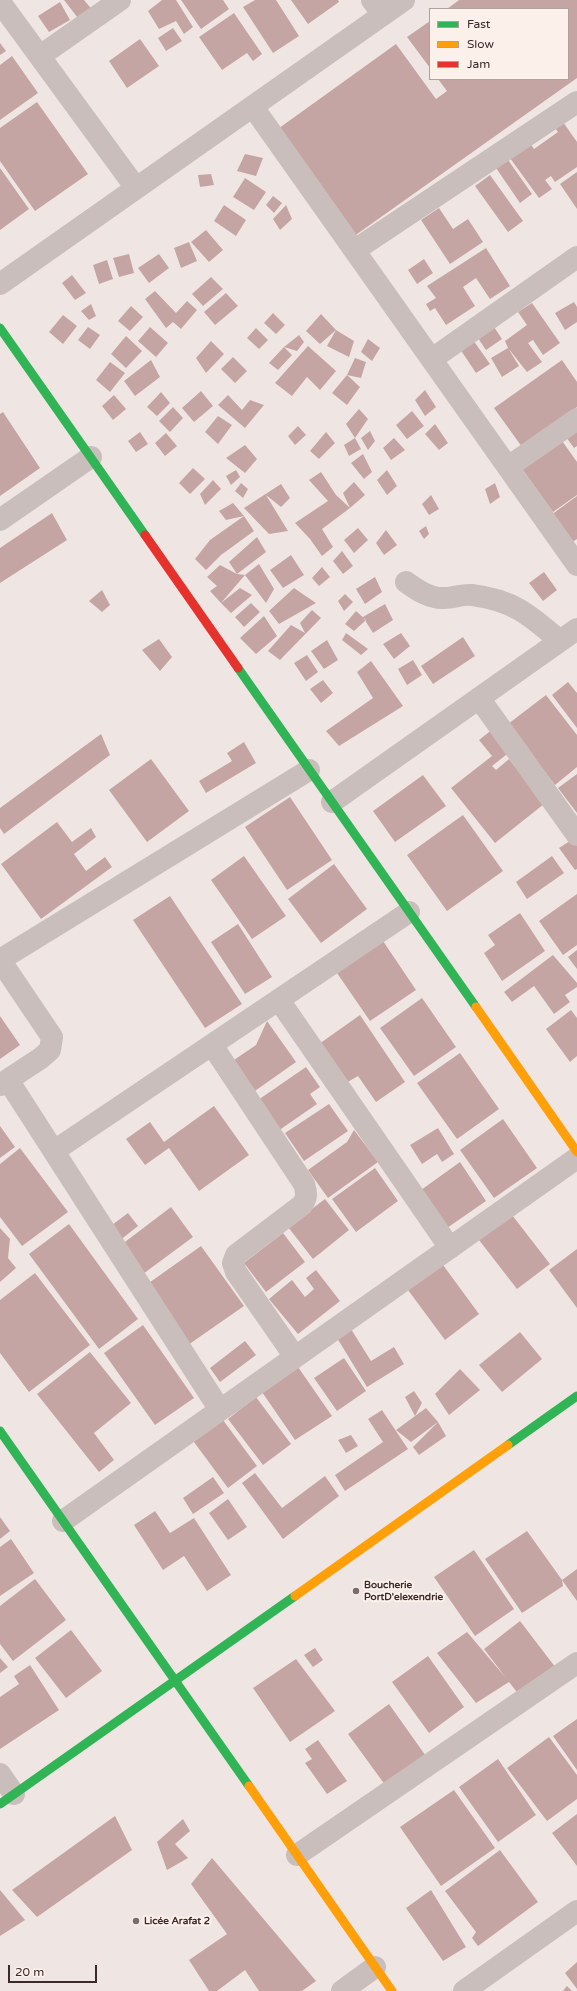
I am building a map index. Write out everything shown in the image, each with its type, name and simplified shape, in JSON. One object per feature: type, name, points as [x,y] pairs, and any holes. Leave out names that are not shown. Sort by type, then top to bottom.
[{"type":"street","points":[[40,56],[120,0]]},
{"type":"street","points":[[0,284],[253,107],[378,7],[404,0]]},
{"type":"street","points":[[0,2],[136,188]]},
{"type":"street","points":[[355,250],[577,102]]},
{"type":"street","points":[[253,107],[577,565]]},
{"type":"street","points":[[432,359],[577,257]]},
{"type":"street","points":[[0,328],[577,1152]]},
{"type":"street","points":[[508,467],[577,419]]},
{"type":"street","points":[[0,520],[91,457]]},
{"type":"street","points":[[332,802],[568,635],[512,605],[471,594],[443,599],[424,594],[406,582]]},
{"type":"street","points":[[479,698],[577,835]]},
{"type":"street","points":[[220,1410],[54,1151],[4,1083],[41,1058],[50,1050],[52,1037],[0,960],[309,770]]},
{"type":"street","points":[[54,1151],[409,912]]},
{"type":"street","points":[[279,1000],[450,1248]]},
{"type":"street","points":[[212,1044],[304,1184],[307,1198],[302,1206],[236,1255],[233,1263],[236,1272],[295,1357]]},
{"type":"street","points":[[63,1521],[577,1158]]},
{"type":"street","points":[[0,1774],[7,1799],[577,1396]]},
{"type":"street","points":[[0,1431],[392,1991]]},
{"type":"street","points":[[297,1855],[577,1663]]},
{"type":"street","points":[[464,1991],[577,1911]]},
{"type":"street","points":[[342,1991],[375,1967]]},
{"type":"building","points":[[64,0],[84,0],[94,12],[81,22]]},
{"type":"building","points":[[162,0],[176,0],[193,27],[184,34],[176,21],[159,29],[148,11]]},
{"type":"building","points":[[181,0],[223,0],[229,9],[201,29]]},
{"type":"building","points":[[255,0],[276,0],[299,36],[273,53],[243,7]]},
{"type":"building","points":[[291,0],[338,0],[339,2],[308,24]]},
{"type":"building","points":[[459,0],[577,0],[577,78],[350,239],[275,131],[396,44],[436,99],[447,91],[439,80],[569,80],[569,8],[448,8]]},
{"type":"building","points":[[60,2],[70,20],[49,32],[38,16]]},
{"type":"building","points":[[234,13],[262,54],[253,61],[247,53],[222,70],[199,37]]},
{"type":"building","points":[[429,22],[429,67],[407,37]]},
{"type":"building","points":[[173,28],[182,41],[166,51],[158,38]]},
{"type":"building","points":[[140,39],[159,66],[127,88],[109,61]]},
{"type":"building","points":[[0,43],[6,51],[0,55]]},
{"type":"building","points":[[12,56],[38,93],[0,120],[0,65]]},
{"type":"building","points":[[37,102],[88,174],[35,211],[0,161],[0,128]]},
{"type":"building","points":[[563,122],[577,142],[577,167],[555,182],[551,176],[545,180],[552,189],[539,198],[507,154],[527,139],[534,149],[558,132],[555,128]]},
{"type":"building","points":[[245,154],[263,158],[256,176],[237,171]]},
{"type":"building","points":[[506,157],[532,194],[520,203],[494,165]]},
{"type":"building","points":[[0,168],[29,209],[0,230]]},
{"type":"building","points":[[577,172],[577,209],[560,184]]},
{"type":"building","points":[[211,174],[214,185],[200,187],[198,175]]},
{"type":"building","points":[[490,175],[523,221],[508,232],[475,186]]},
{"type":"building","points":[[245,178],[266,192],[254,210],[233,197]]},
{"type":"building","points":[[273,196],[282,203],[274,213],[266,205]]},
{"type":"building","points":[[224,205],[246,220],[236,236],[214,221]]},
{"type":"building","points":[[286,205],[292,219],[280,230],[273,219]]},
{"type":"building","points":[[439,208],[453,229],[468,219],[483,242],[450,264],[421,220]]},
{"type":"building","points":[[206,230],[223,250],[209,262],[191,242]]},
{"type":"building","points":[[189,242],[197,261],[181,268],[174,248]]},
{"type":"building","points":[[486,248],[510,286],[490,299],[476,278],[463,287],[475,306],[446,325],[435,308],[430,311],[426,304],[436,298],[427,286]]},
{"type":"building","points":[[129,254],[134,273],[119,277],[113,258]]},
{"type":"building","points":[[159,254],[169,268],[149,283],[138,268]]},
{"type":"building","points":[[424,259],[433,273],[417,284],[408,270]]},
{"type":"building","points":[[107,260],[113,279],[99,284],[93,265]]},
{"type":"building","points":[[72,275],[86,293],[75,300],[62,283]]},
{"type":"building","points":[[211,277],[223,289],[203,306],[192,294]]},
{"type":"building","points":[[155,291],[176,313],[187,301],[197,310],[181,329],[173,322],[166,328],[145,299]]},
{"type":"building","points":[[226,293],[238,306],[215,325],[204,312]]},
{"type":"building","points":[[574,302],[577,307],[577,322],[565,330],[555,313]]},
{"type":"building","points":[[532,303],[560,343],[543,355],[533,340],[528,343],[542,362],[527,372],[508,348],[505,341],[527,325],[518,312]]},
{"type":"building","points":[[91,304],[96,316],[89,320],[81,311]]},
{"type":"building","points":[[131,306],[143,317],[130,331],[118,321]]},
{"type":"building","points":[[273,313],[285,325],[276,334],[264,323]]},
{"type":"building","points":[[321,314],[336,330],[320,344],[306,331]]},
{"type":"building","points":[[63,315],[77,326],[63,344],[49,332]]},
{"type":"building","points":[[88,327],[100,335],[90,349],[78,340]]},
{"type":"building","points":[[150,327],[168,343],[156,357],[138,341]]},
{"type":"building","points":[[494,327],[502,339],[486,350],[478,338]]},
{"type":"building","points":[[256,328],[268,340],[259,349],[247,338]]},
{"type":"building","points":[[336,330],[354,341],[349,357],[327,346]]},
{"type":"building","points":[[299,335],[304,342],[297,351],[284,347]]},
{"type":"building","points":[[126,336],[142,351],[126,368],[111,354]]},
{"type":"building","points":[[368,339],[380,348],[372,361],[361,352]]},
{"type":"building","points":[[473,340],[490,364],[476,373],[460,349]]},
{"type":"building","points":[[211,341],[224,354],[206,373],[196,358]]},
{"type":"building","points":[[308,346],[336,371],[320,390],[307,377],[292,396],[275,383]]},
{"type":"building","points":[[284,347],[292,355],[278,370],[269,363]]},
{"type":"building","points":[[508,348],[519,366],[502,377],[491,358]]},
{"type":"building","points":[[233,357],[247,371],[235,383],[221,369]]},
{"type":"building","points":[[355,358],[366,362],[361,378],[347,375]]},
{"type":"building","points":[[151,360],[160,377],[135,396],[124,381]]},
{"type":"building","points":[[562,360],[577,382],[577,407],[522,447],[494,408]]},
{"type":"building","points":[[110,362],[125,373],[110,392],[96,380]]},
{"type":"building","points":[[347,375],[360,387],[347,405],[332,393]]},
{"type":"building","points":[[425,390],[436,407],[425,416],[415,400]]},
{"type":"building","points":[[201,391],[213,406],[194,422],[182,408]]},
{"type":"building","points":[[161,392],[170,403],[157,416],[147,407]]},
{"type":"building","points":[[114,395],[126,409],[113,420],[102,406]]},
{"type":"building","points":[[228,395],[242,410],[250,400],[264,405],[245,428],[218,405]]},
{"type":"building","points":[[173,407],[183,418],[170,432],[159,421]]},
{"type":"building","points":[[359,409],[368,419],[355,438],[346,424]]},
{"type":"building","points":[[412,411],[424,426],[407,439],[396,425]]},
{"type":"building","points":[[3,412],[40,468],[0,496],[0,414]]},
{"type":"building","points":[[218,416],[232,425],[218,444],[205,432]]},
{"type":"building","points":[[435,424],[448,443],[439,450],[425,434]]},
{"type":"building","points":[[298,426],[306,435],[295,445],[288,436]]},
{"type":"building","points":[[577,429],[577,446],[574,448],[566,437]]},
{"type":"building","points":[[370,431],[375,441],[368,450],[361,438]]},
{"type":"building","points":[[140,432],[148,444],[136,452],[128,441]]},
{"type":"building","points":[[326,432],[335,443],[319,459],[310,451]]},
{"type":"building","points":[[166,433],[177,446],[165,456],[155,443]]},
{"type":"building","points":[[355,438],[361,449],[349,456],[344,445]]},
{"type":"building","points":[[394,438],[405,450],[391,460],[383,448]]},
{"type":"building","points":[[560,438],[577,462],[577,495],[553,512],[520,466]]},
{"type":"building","points":[[245,445],[257,459],[245,473],[226,458]]},
{"type":"building","points":[[363,454],[372,472],[364,479],[351,463]]},
{"type":"building","points":[[193,468],[205,479],[190,494],[179,483]]},
{"type":"building","points":[[236,470],[240,477],[231,485],[226,476]]},
{"type":"building","points":[[387,470],[397,486],[387,495],[377,480]]},
{"type":"building","points":[[321,472],[336,495],[350,508],[322,529],[333,547],[322,556],[310,539],[295,523],[328,501],[309,480]]},
{"type":"building","points":[[213,480],[221,489],[205,505],[200,494]]},
{"type":"building","points":[[354,482],[365,495],[350,508],[343,493]]},
{"type":"building","points":[[241,483],[248,489],[243,498],[235,491]]},
{"type":"building","points":[[495,483],[500,497],[490,504],[485,489]]},
{"type":"building","points":[[281,484],[290,498],[281,507],[266,495],[288,531],[269,534],[244,508]]},
{"type":"building","points":[[431,495],[439,509],[429,515],[422,504]]},
{"type":"building","points":[[577,496],[577,539],[571,543],[551,515]]},
{"type":"building","points":[[233,503],[244,516],[226,520],[219,511]]},
{"type":"building","points":[[52,513],[67,540],[0,583],[0,548]]},
{"type":"building","points":[[244,516],[254,531],[221,555],[206,570],[195,559],[210,540]]},
{"type":"building","points":[[426,526],[429,534],[424,539],[419,531]]},
{"type":"building","points":[[358,528],[368,540],[354,553],[344,540]]},
{"type":"building","points":[[386,530],[397,545],[384,555],[376,543]]},
{"type":"building","points":[[257,537],[266,552],[237,574],[229,562]]},
{"type":"building","points":[[342,551],[353,566],[343,574],[333,561]]},
{"type":"building","points":[[291,555],[304,575],[283,588],[270,570]]},
{"type":"building","points":[[259,564],[274,589],[266,603],[245,575]]},
{"type":"building","points":[[220,565],[237,574],[245,575],[221,603],[210,591],[217,586],[207,577]]},
{"type":"building","points":[[322,567],[330,577],[319,586],[312,578]]},
{"type":"building","points":[[544,572],[557,590],[543,601],[529,583]]},
{"type":"building","points":[[375,577],[382,592],[365,604],[356,589]]},
{"type":"building","points":[[240,588],[252,595],[231,613],[221,603]]},
{"type":"building","points":[[294,588],[316,603],[279,624],[269,611]]},
{"type":"building","points":[[102,590],[110,605],[102,612],[89,601]]},
{"type":"building","points":[[345,594],[353,602],[344,611],[338,601]]},
{"type":"building","points":[[251,603],[260,612],[244,627],[235,617]]},
{"type":"building","points":[[385,604],[393,620],[373,633],[363,617]]},
{"type":"building","points":[[312,610],[321,618],[280,660],[268,651],[291,625],[305,633],[300,623]]},
{"type":"building","points":[[356,611],[366,620],[354,631],[345,624]]},
{"type":"building","points":[[264,616],[277,636],[256,654],[240,638]]},
{"type":"building","points":[[346,633],[368,649],[361,655],[342,640]]},
{"type":"building","points":[[401,633],[410,646],[394,659],[383,644]]},
{"type":"building","points":[[463,637],[475,656],[433,684],[421,666]]},
{"type":"building","points":[[159,639],[172,657],[160,671],[142,650]]},
{"type":"building","points":[[327,640],[338,660],[324,669],[311,651]]},
{"type":"building","points":[[307,655],[318,672],[306,681],[294,663]]},
{"type":"building","points":[[413,660],[422,675],[407,685],[398,669]]},
{"type":"building","points":[[371,661],[403,706],[339,746],[326,731],[373,698],[357,672]]},
{"type":"building","points":[[323,680],[333,693],[321,703],[310,689]]},
{"type":"building","points":[[568,682],[577,693],[577,728],[552,695]]},
{"type":"building","points":[[546,695],[577,735],[577,767],[555,785],[508,724]]},
{"type":"building","points":[[494,728],[511,751],[492,766],[496,770],[509,759],[544,804],[495,843],[451,788],[492,756],[479,740]]},
{"type":"building","points":[[101,734],[110,755],[4,834],[0,828],[0,808]]},
{"type":"building","points":[[244,742],[256,763],[206,793],[199,781],[232,761],[227,753]]},
{"type":"building","points":[[151,759],[189,811],[147,842],[109,790]]},
{"type":"building","points":[[577,774],[577,813],[558,788]]},
{"type":"building","points":[[423,775],[446,806],[395,842],[373,811]]},
{"type":"building","points":[[290,797],[332,860],[287,890],[245,827]]},
{"type":"building","points":[[463,815],[503,871],[447,911],[407,855]]},
{"type":"building","points":[[57,822],[72,842],[91,828],[96,837],[74,854],[86,871],[105,857],[112,867],[41,919],[1,864]]},
{"type":"building","points":[[573,839],[577,845],[577,869],[575,870],[559,848]]},
{"type":"building","points":[[244,856],[286,916],[252,939],[211,880]]},
{"type":"building","points":[[552,856],[564,873],[527,899],[516,882]]},
{"type":"building","points":[[334,864],[367,909],[321,943],[288,899]]},
{"type":"building","points":[[577,894],[577,945],[563,955],[539,921]]},
{"type":"building","points":[[170,896],[242,1004],[205,1028],[133,920]]},
{"type":"building","points":[[520,913],[545,951],[502,981],[484,953],[495,945],[488,935]]},
{"type":"building","points":[[238,924],[272,977],[245,994],[211,942]]},
{"type":"building","points":[[383,941],[416,990],[370,1021],[337,973]]},
{"type":"building","points":[[577,950],[577,969],[568,957]]},
{"type":"building","points":[[553,955],[577,983],[577,987],[565,995],[570,1002],[554,1014],[534,986],[512,1002],[504,992]]},
{"type":"building","points":[[422,998],[456,1047],[414,1076],[380,1028]]},
{"type":"building","points":[[571,1010],[577,1018],[577,1056],[570,1062],[546,1029]]},
{"type":"building","points":[[360,1015],[405,1082],[376,1102],[358,1076],[346,1083],[319,1044]]},
{"type":"building","points":[[0,1016],[20,1045],[0,1059]]},
{"type":"building","points":[[267,1021],[296,1062],[252,1093],[231,1062],[256,1045]]},
{"type":"building","points":[[460,1053],[499,1109],[457,1139],[417,1083]]},
{"type":"building","points":[[306,1067],[320,1087],[310,1094],[317,1104],[278,1131],[258,1100]]},
{"type":"building","points":[[329,1104],[348,1131],[304,1161],[285,1133]]},
{"type":"building","points":[[214,1106],[249,1155],[199,1191],[169,1148],[145,1165],[126,1139],[150,1122],[164,1142]]},
{"type":"building","points":[[503,1119],[537,1168],[494,1198],[460,1150]]},
{"type":"building","points":[[0,1126],[15,1147],[0,1158]]},
{"type":"building","points":[[438,1128],[454,1154],[442,1162],[437,1154],[422,1164],[410,1145]]},
{"type":"building","points":[[354,1130],[378,1162],[328,1198],[308,1170],[347,1142]]},
{"type":"building","points":[[20,1148],[68,1212],[22,1246],[0,1217],[0,1164]]},
{"type":"building","points":[[460,1162],[486,1201],[447,1228],[421,1190]]},
{"type":"building","points":[[375,1168],[398,1201],[356,1232],[332,1199]]},
{"type":"building","points":[[325,1199],[349,1230],[313,1259],[288,1227]]},
{"type":"building","points":[[171,1207],[193,1237],[143,1274],[121,1245]]},
{"type":"building","points":[[128,1213],[138,1226],[119,1241],[108,1228]]},
{"type":"building","points":[[512,1215],[550,1264],[517,1289],[479,1240]]},
{"type":"building","points":[[69,1224],[138,1319],[99,1349],[29,1254]]},
{"type":"building","points":[[0,1228],[10,1239],[8,1258],[16,1268],[0,1282]]},
{"type":"building","points":[[283,1233],[305,1262],[266,1292],[244,1263]]},
{"type":"building","points":[[201,1246],[244,1306],[188,1345],[146,1285]]},
{"type":"building","points":[[577,1249],[577,1308],[549,1270]]},
{"type":"building","points":[[443,1265],[479,1314],[445,1340],[408,1290]]},
{"type":"building","points":[[316,1270],[340,1301],[298,1334],[269,1299],[292,1280],[305,1297],[314,1289],[306,1278]]},
{"type":"building","points":[[35,1273],[90,1345],[29,1392],[0,1353],[0,1300]]},
{"type":"building","points":[[143,1325],[194,1398],[155,1425],[104,1353]]},
{"type":"building","points":[[351,1329],[371,1361],[394,1347],[404,1364],[367,1387],[337,1338]]},
{"type":"building","points":[[520,1332],[542,1359],[502,1392],[479,1365]]},
{"type":"building","points":[[245,1341],[256,1355],[220,1382],[210,1368]]},
{"type":"building","points":[[90,1352],[131,1403],[94,1433],[114,1460],[99,1472],[37,1394]]},
{"type":"building","points":[[344,1358],[366,1391],[337,1411],[314,1378]]},
{"type":"building","points":[[298,1367],[332,1416],[295,1440],[262,1392]]},
{"type":"building","points":[[460,1369],[480,1390],[449,1415],[435,1394]]},
{"type":"building","points":[[414,1391],[422,1403],[415,1416],[405,1397]]},
{"type":"building","points":[[256,1397],[291,1444],[263,1465],[228,1419]]},
{"type":"building","points":[[426,1408],[438,1422],[411,1442],[396,1430]]},
{"type":"building","points":[[382,1410],[408,1449],[345,1491],[335,1475],[383,1442],[368,1419]]},
{"type":"building","points":[[220,1416],[257,1466],[228,1488],[191,1438]]},
{"type":"building","points":[[438,1422],[446,1436],[419,1455],[413,1447]]},
{"type":"building","points":[[351,1435],[358,1446],[346,1453],[338,1440]]},
{"type":"building","points":[[255,1473],[282,1508],[325,1476],[339,1496],[283,1539],[242,1483]]},
{"type":"building","points":[[213,1477],[224,1493],[193,1514],[183,1498]]},
{"type":"building","points":[[228,1499],[247,1527],[228,1540],[209,1513]]},
{"type":"building","points":[[155,1511],[170,1533],[194,1518],[231,1575],[207,1591],[184,1556],[163,1570],[134,1525]]},
{"type":"building","points":[[0,1517],[10,1531],[0,1539]]},
{"type":"building","points":[[527,1531],[562,1580],[563,1586],[522,1613],[485,1559]]},
{"type":"building","points":[[11,1539],[34,1573],[0,1596],[0,1547]]},
{"type":"building","points":[[474,1550],[514,1609],[475,1636],[434,1577]]},
{"type":"building","points":[[577,1569],[577,1601],[562,1580]]},
{"type":"building","points":[[35,1579],[66,1620],[13,1661],[0,1644],[0,1606]]},
{"type":"building","points":[[520,1621],[559,1672],[520,1696],[509,1682],[476,1703],[437,1653],[467,1632],[506,1678],[484,1649]]},
{"type":"building","points":[[71,1630],[102,1671],[66,1698],[35,1658]]},
{"type":"building","points":[[315,1648],[323,1660],[313,1667],[304,1655]]},
{"type":"building","points":[[428,1656],[464,1707],[429,1733],[392,1682]]},
{"type":"building","points":[[0,1658],[8,1667],[0,1673]]},
{"type":"building","points":[[296,1659],[335,1711],[290,1742],[253,1688]]},
{"type":"building","points":[[30,1665],[59,1710],[0,1749],[0,1697],[19,1684],[14,1676]]},
{"type":"building","points":[[389,1704],[428,1759],[388,1789],[348,1734]]},
{"type":"building","points":[[577,1719],[577,1770],[553,1736]]},
{"type":"building","points":[[549,1737],[577,1775],[577,1799],[547,1821],[507,1768]]},
{"type":"building","points":[[318,1740],[347,1781],[327,1794],[305,1763],[312,1759],[305,1749]]},
{"type":"building","points":[[498,1759],[536,1815],[498,1842],[459,1787]]},
{"type":"building","points":[[454,1790],[495,1848],[441,1886],[400,1827]]},
{"type":"building","points":[[577,1814],[577,1866],[552,1833]]},
{"type":"building","points":[[115,1816],[132,1850],[37,1917],[12,1890]]},
{"type":"building","points":[[183,1819],[190,1831],[175,1844],[188,1858],[167,1870],[157,1842]]},
{"type":"building","points":[[500,1850],[538,1902],[478,1946],[472,1938],[476,1932],[445,1891]]},
{"type":"building","points":[[212,1858],[316,1981],[302,1991],[259,1991],[245,1970],[217,1991],[209,1991],[189,1960],[227,1934],[191,1884]]},
{"type":"building","points":[[0,1890],[25,1920],[0,1936]]},
{"type":"building","points":[[431,1890],[466,1947],[443,1961],[406,1908]]},
{"type":"building","points":[[577,1962],[577,1989],[565,1973]]},
{"type":"building","points":[[567,1986],[572,1991],[563,1991]]},
{"type":"traffic: fast","points":[[0,328],[145,535]]},
{"type":"traffic: fast","points":[[238,668],[476,1007]]},
{"type":"traffic: fast","points":[[508,1445],[577,1396]]},
{"type":"traffic: fast","points":[[0,1431],[249,1786]]},
{"type":"traffic: fast","points":[[0,1804],[295,1596]]},
{"type":"traffic: slow","points":[[476,1007],[577,1152]]},
{"type":"traffic: slow","points":[[295,1596],[508,1445]]},
{"type":"traffic: slow","points":[[249,1786],[392,1991]]},
{"type":"traffic: jam","points":[[145,535],[238,668]]},
{"type":"place","name":"Boucherie PortD'elexendrie","points":[[356,1591]]},
{"type":"place","name":"Licée Arafat 2","points":[[136,1921]]}]
